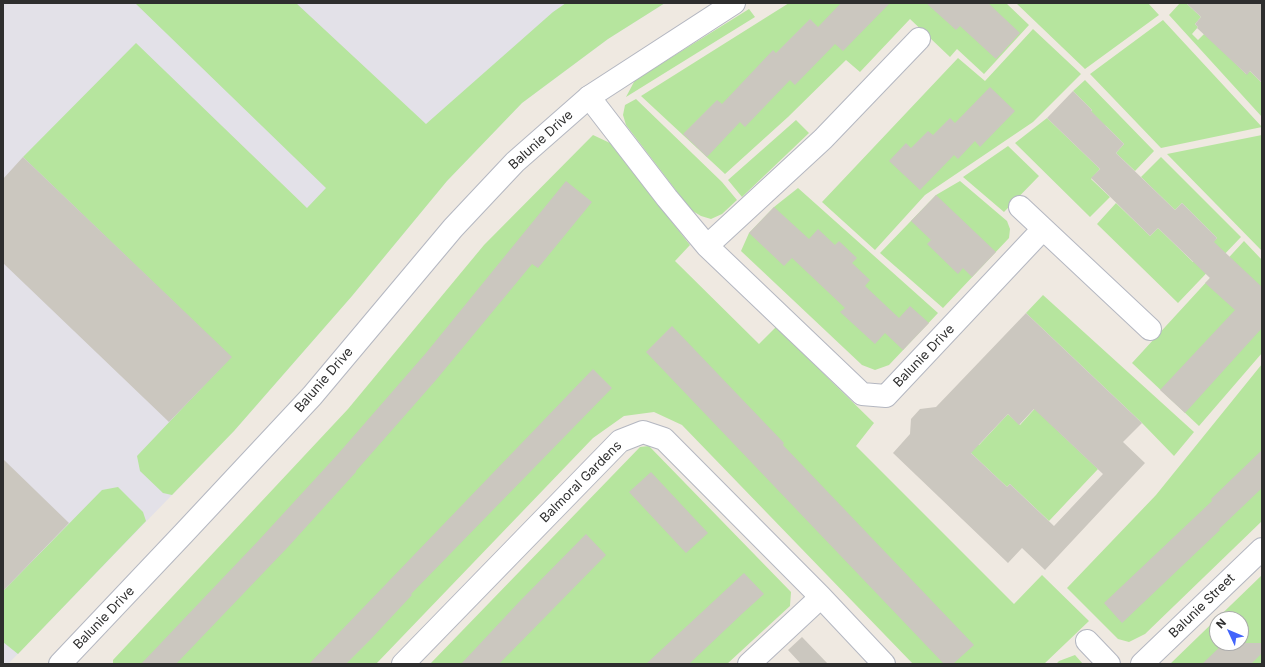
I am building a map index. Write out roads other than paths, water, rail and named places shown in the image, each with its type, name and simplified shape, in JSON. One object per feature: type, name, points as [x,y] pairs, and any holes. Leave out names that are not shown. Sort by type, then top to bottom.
[{"type":"street","name":"Balunie Drive","points":[[66,662],[312,396],[458,222],[515,162],[589,97],[734,3]]},
{"type":"street","points":[[707,246],[823,139],[919,39]]},
{"type":"street","name":"Balunie Drive","points":[[589,97],[666,198],[707,246],[862,394],[886,396],[1043,229]]},
{"type":"street","points":[[1020,208],[1150,329]]},
{"type":"street","name":"Balmoral Gardens","points":[[403,664],[620,441],[643,432],[664,439],[821,597],[884,664]]},
{"type":"street","name":"Balunie Street","points":[[1142,664],[1262,549]]},
{"type":"street","points":[[749,664],[821,597]]},
{"type":"street","points":[[1087,641],[1109,664]]}]
